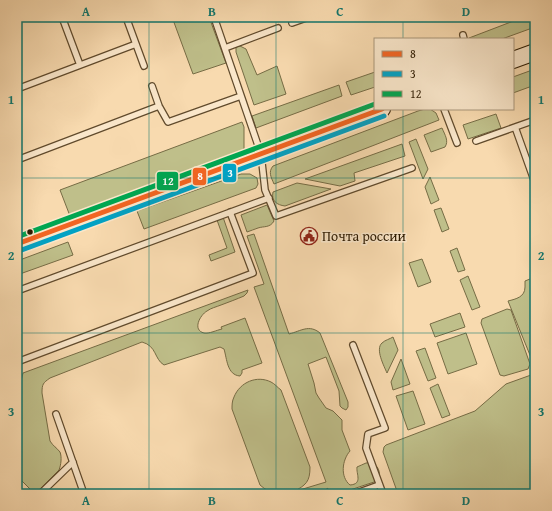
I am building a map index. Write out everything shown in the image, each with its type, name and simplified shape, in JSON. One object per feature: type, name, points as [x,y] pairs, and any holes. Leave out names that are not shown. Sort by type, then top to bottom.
[{"type":"main road","points":[[514,60],[535,52]]},
{"type":"main road","points":[[17,244],[379,110]]},
{"type":"lane","points":[[62,17],[80,65]]},
{"type":"lane","points":[[126,17],[144,66]]},
{"type":"lane","points":[[214,17],[262,154],[266,190],[276,216],[412,168]]},
{"type":"lane","points":[[292,24],[309,17]]},
{"type":"lane","points":[[224,48],[278,28]]},
{"type":"lane","points":[[17,90],[136,44]]},
{"type":"lane","points":[[152,86],[159,106],[168,122],[241,96]]},
{"type":"lane","points":[[17,160],[159,106]]},
{"type":"lane","points":[[444,110],[457,143]]},
{"type":"lane","points":[[476,141],[535,120]]},
{"type":"lane","points":[[515,127],[535,183]]},
{"type":"lane","points":[[17,290],[269,198]]},
{"type":"lane","points":[[18,361],[253,274],[230,212]]},
{"type":"lane","points":[[353,345],[385,428],[368,434],[366,448],[383,494]]},
{"type":"lane","points":[[17,353],[17,369]]},
{"type":"lane","points":[[56,414],[84,494]]},
{"type":"lane","points":[[40,494],[73,462]]},
{"type":"lane","points":[[354,494],[379,485]]},
{"type":"green space","points":[[172,17],[209,17],[226,63],[193,74]]},
{"type":"green space","points":[[524,17],[535,17],[535,27],[505,38],[469,38]]},
{"type":"green space","points":[[240,46],[246,49],[257,75],[277,66],[286,94],[254,105],[236,52],[236,47]]},
{"type":"green space","points":[[535,69],[535,85],[514,93],[514,77]]},
{"type":"green space","points":[[374,72],[374,87],[351,95],[346,82]]},
{"type":"green space","points":[[339,85],[342,96],[256,128],[252,116]]},
{"type":"green space","points":[[432,110],[436,113],[439,120],[274,184],[270,172],[273,166],[418,111]]},
{"type":"green space","points":[[496,114],[501,128],[468,139],[463,125]]},
{"type":"green space","points":[[242,122],[244,127],[244,151],[235,156],[70,216],[60,190]]},
{"type":"green space","points":[[442,128],[447,142],[446,145],[445,147],[431,152],[424,135]]},
{"type":"green space","points":[[416,139],[428,169],[423,179],[409,142]]},
{"type":"green space","points":[[402,144],[405,156],[354,173],[355,181],[340,186],[305,179]]},
{"type":"green space","points":[[241,174],[250,174],[257,178],[258,184],[256,188],[144,229],[137,211]]},
{"type":"green space","points":[[430,177],[439,200],[431,204],[425,187]]},
{"type":"green space","points":[[297,183],[331,189],[285,206],[279,205],[275,202],[273,192]]},
{"type":"green space","points":[[267,205],[274,221],[269,226],[247,232],[241,215]]},
{"type":"green space","points":[[441,208],[449,229],[442,232],[434,210]]},
{"type":"green space","points":[[223,217],[235,252],[211,261],[209,255],[227,248],[217,220]]},
{"type":"green space","points":[[254,234],[289,334],[309,329],[316,330],[320,333],[348,402],[348,407],[346,410],[340,406],[339,391],[326,357],[308,364],[316,393],[319,398],[326,408],[333,411],[342,420],[342,430],[350,451],[345,459],[343,468],[345,478],[350,485],[356,483],[358,481],[357,467],[370,463],[378,468],[379,478],[377,481],[338,494],[334,494],[327,488],[327,494],[278,494],[265,489],[260,485],[232,409],[232,403],[233,398],[240,387],[250,381],[260,379],[271,382],[281,390],[310,467],[308,480],[293,492],[326,482],[254,287],[264,284],[247,236]]},
{"type":"green space","points":[[68,242],[73,255],[17,275],[17,261]]},
{"type":"green space","points":[[457,248],[465,270],[458,272],[450,251]]},
{"type":"green space","points":[[422,259],[431,282],[418,287],[409,263]]},
{"type":"green space","points":[[468,276],[480,307],[472,310],[460,280]]},
{"type":"green space","points":[[535,277],[535,494],[398,494],[383,452],[386,445],[475,411],[506,384],[531,375],[534,365],[508,301],[522,295],[525,290],[525,281]]},
{"type":"green space","points":[[248,290],[244,296],[212,308],[204,313],[198,322],[198,329],[204,333],[208,333],[222,329],[221,327],[245,318],[262,363],[242,370],[240,376],[236,375],[230,370],[224,349],[220,347],[164,365],[158,359],[153,349],[142,342],[50,378],[43,384],[42,393],[50,441],[61,454],[60,468],[35,494],[17,476],[17,397],[23,373]]},
{"type":"green space","points":[[507,309],[511,310],[530,364],[528,369],[504,376],[500,375],[481,323],[482,319]]},
{"type":"green space","points":[[460,313],[465,327],[435,337],[430,324]]},
{"type":"green space","points":[[466,333],[477,364],[448,374],[437,343]]},
{"type":"green space","points":[[393,337],[398,350],[387,373],[379,349],[382,343]]},
{"type":"green space","points":[[425,348],[436,378],[428,381],[416,351]]},
{"type":"green space","points":[[401,359],[410,384],[393,390],[391,382]]},
{"type":"green space","points":[[438,384],[450,415],[442,418],[430,388]]},
{"type":"green space","points":[[413,391],[425,424],[408,430],[396,396]]},
{"type":"transit line","name":"12","points":[[17,237],[374,104]]},
{"type":"transit line","name":"8","points":[[17,244],[379,110]]},
{"type":"transit line","name":"3","points":[[19,251],[384,116]]},
{"type":"place","name":"Почта россии","points":[[309,236]]}]
